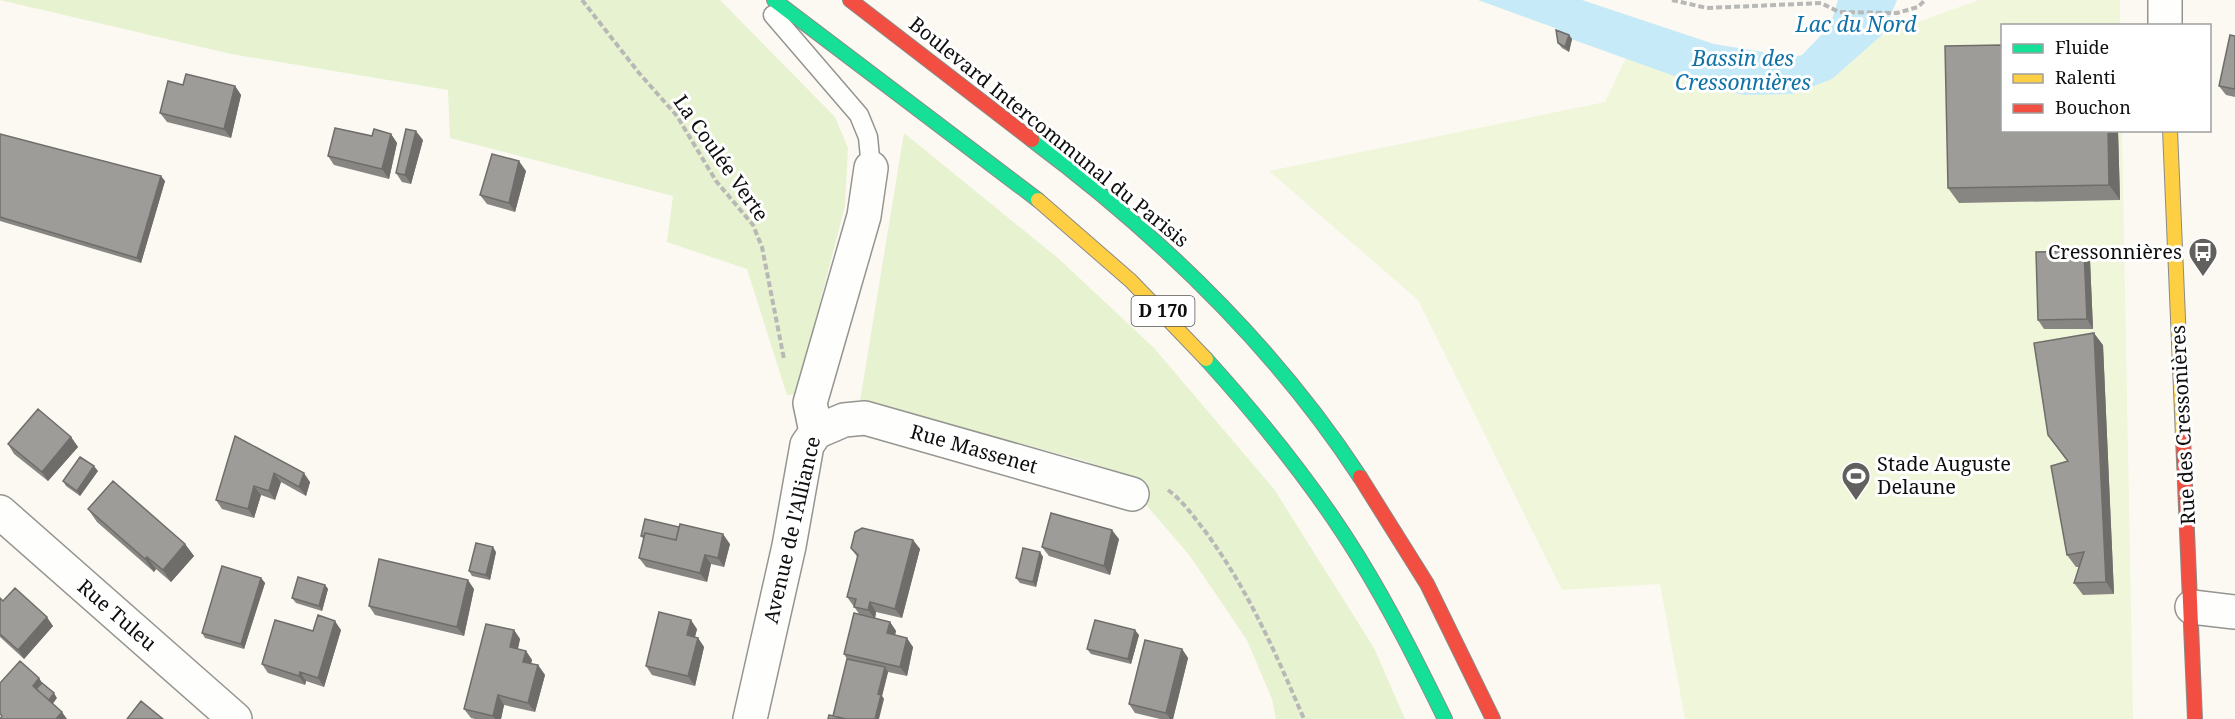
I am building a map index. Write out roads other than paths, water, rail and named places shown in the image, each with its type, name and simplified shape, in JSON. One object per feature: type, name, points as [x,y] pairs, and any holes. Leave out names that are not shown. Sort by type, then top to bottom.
[{"type":"main road","name":"D 170","points":[[774,0],[1018,184],[1109,258],[1195,344],[1259,416],[1348,538],[1388,603],[1445,719]]},
{"type":"main road","name":"Boulevard Intercommunal du Parisis","points":[[850,0],[1149,232],[1212,293],[1269,354],[1325,424],[1381,505],[1425,578],[1467,659],[1493,719]]},
{"type":"main road","name":"Rue des Cressonières","points":[[2170,132],[2195,719]]},
{"type":"street","points":[[2165,0],[2165,24]]},
{"type":"street","name":"Avenue de l'Alliance","points":[[750,719],[789,546],[807,445],[816,432],[810,403],[864,216],[871,168]]},
{"type":"street","name":"Rue Massenet","points":[[816,432],[844,420],[865,418],[1132,494]]},
{"type":"street","name":"Rue Tuleu","points":[[0,512],[235,719]]},
{"type":"street","points":[[2192,607],[2235,612]]},
{"type":"lane","points":[[760,0],[859,115],[868,137],[871,168]]},
{"type":"water","name":"Bassin des Cressonnières","points":[[1478,0],[1582,0],[1714,44],[1793,57],[1802,55],[1830,26],[1838,0],[1897,0],[1882,35],[1832,79],[1793,94],[1744,95],[1691,82],[1560,35],[1558,29]]},
{"type":"place","name":"Cressonnières","points":[[2203,278]]},
{"type":"place","name":"Stade Auguste Delaune","points":[[1856,502]]},
{"type":"water label","name":"Lac du Nord","points":[[1856,25]]}]
